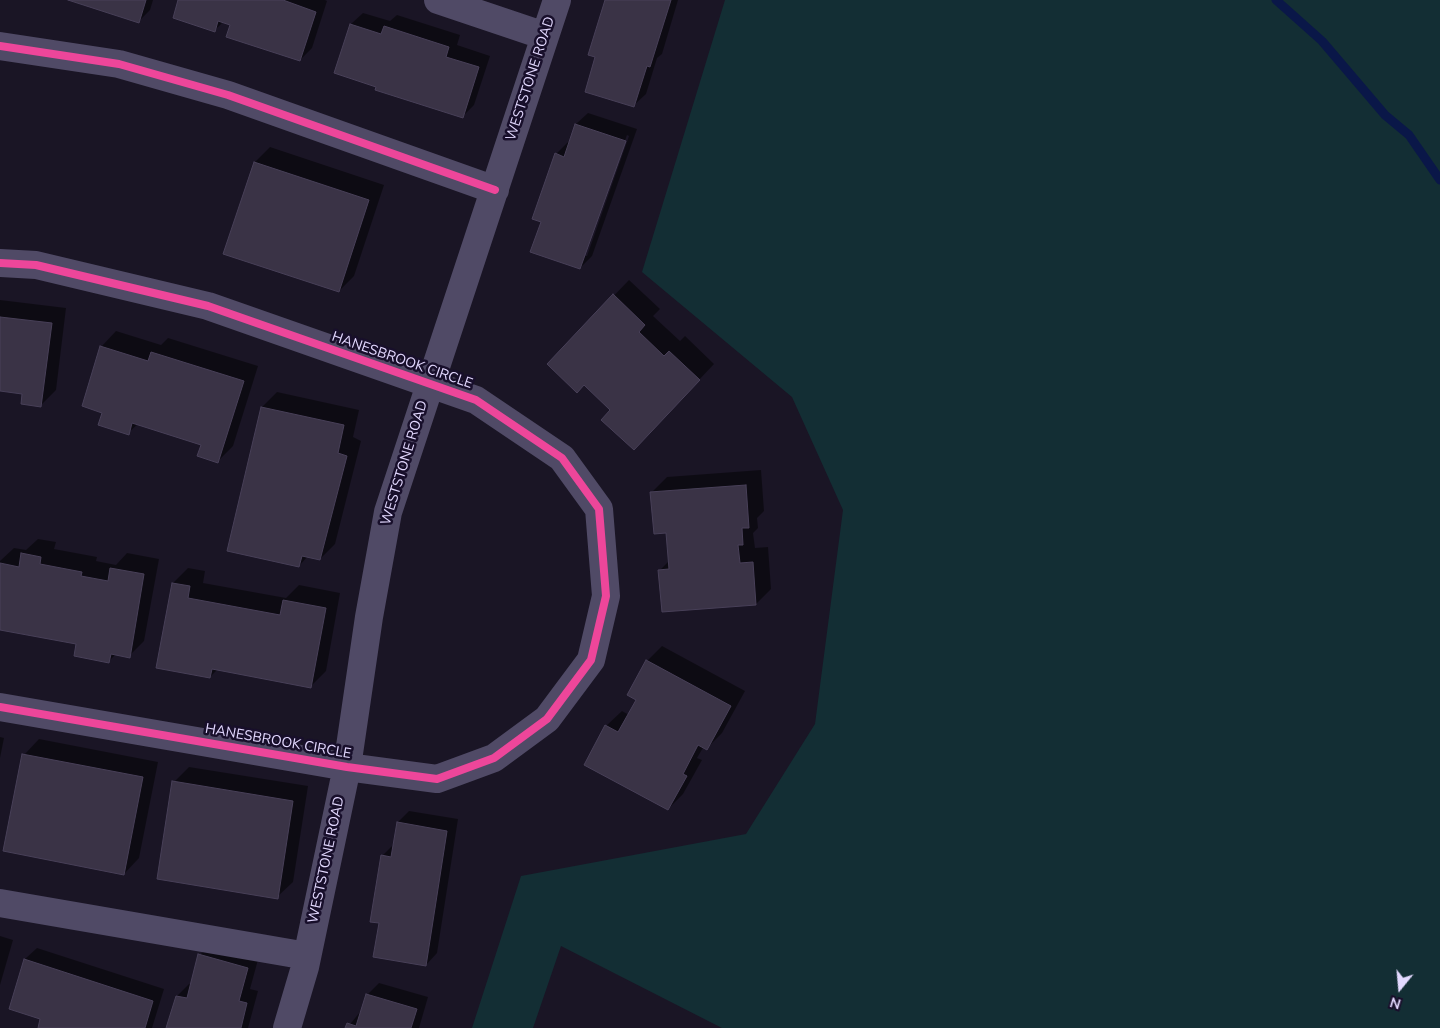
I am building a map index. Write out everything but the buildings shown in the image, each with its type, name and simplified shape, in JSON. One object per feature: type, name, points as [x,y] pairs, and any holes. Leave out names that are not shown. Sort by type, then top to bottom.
[{"type":"street","points":[[438,0],[545,36]]},
{"type":"street","name":"WESTSTONE ROAD","points":[[287,1028],[307,956],[347,767],[369,617],[388,512],[557,0]]},
{"type":"street","points":[[0,46],[119,64],[219,93],[495,190]]},
{"type":"street","name":"HANESBROOK CIRCLE","points":[[0,263],[36,265],[208,306],[476,400],[562,458],[599,509],[606,596],[591,660],[548,719],[494,758],[437,779],[347,767],[0,707]]},
{"type":"street","points":[[0,903],[307,956]]},
{"type":"green space","points":[[725,0],[1440,0],[1440,1028],[722,1028],[561,946],[533,1028],[472,1028],[521,876],[746,834],[815,724],[843,510],[792,397],[642,272]]},
{"type":"waterway","points":[[1276,0],[1322,41],[1385,115],[1409,135],[1440,180]]},
{"type":"cycle path","points":[[0,46],[119,64],[228,95],[495,190]]},
{"type":"cycle path","points":[[0,263],[36,265],[208,306],[476,400],[562,458],[599,509],[606,596],[591,660],[547,719],[494,758],[437,779],[347,767],[0,707]]}]
